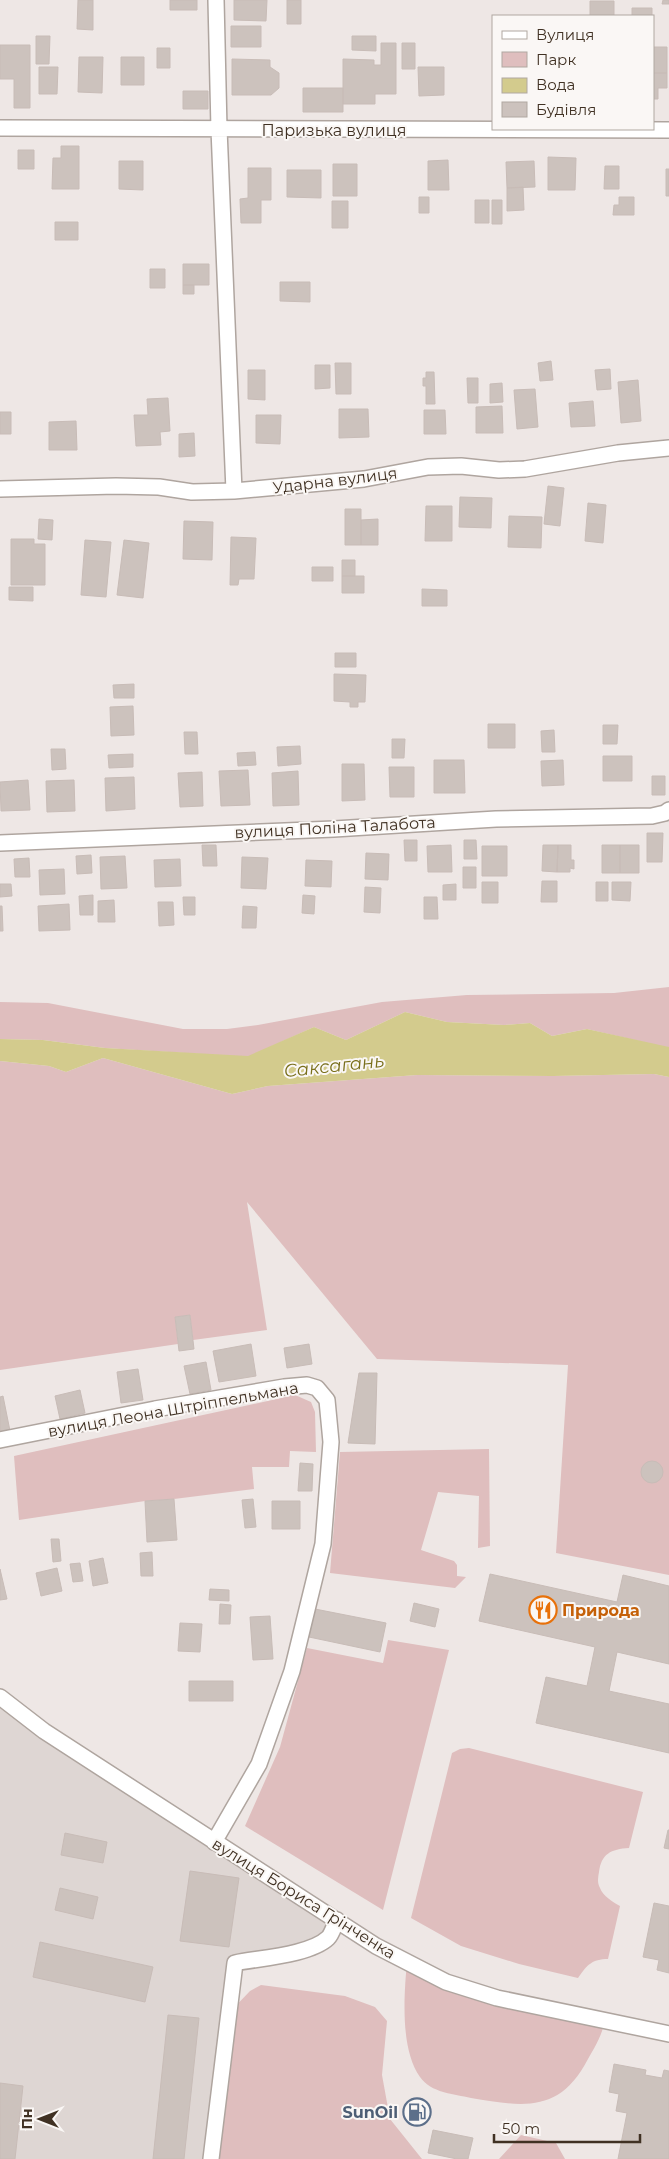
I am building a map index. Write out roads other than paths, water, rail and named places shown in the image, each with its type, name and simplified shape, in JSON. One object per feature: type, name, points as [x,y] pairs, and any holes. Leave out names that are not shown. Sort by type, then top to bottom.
[{"type":"street","points":[[216,0],[219,130],[234,491]]},
{"type":"street","name":"Паризька вулиця","points":[[0,128],[669,130]]},
{"type":"street","name":"Ударна вулиця","points":[[0,489],[116,486],[159,487],[192,492],[234,491],[364,479],[428,467],[461,466],[499,470],[525,469],[618,453],[669,448]]},
{"type":"street","name":"вулиця Поліна Талабота","points":[[0,843],[334,829],[496,819],[652,816],[669,810]]},
{"type":"street","name":"вулиця Леона Штріппельмана","points":[[0,1440],[284,1386],[308,1385],[317,1388],[327,1400],[331,1442],[323,1544],[292,1671],[259,1764],[214,1842]]},
{"type":"street","name":"вулиця Бориса Грінченка","points":[[0,1697],[44,1731],[376,1946],[446,1982],[498,1998],[669,2034]]},
{"type":"street","points":[[211,2159],[235,1963],[319,1944],[330,1937],[337,1920]]},
{"type":"water","name":"Саксагань","points":[[405,1012],[447,1022],[504,1025],[530,1023],[552,1036],[587,1029],[669,1047],[669,1077],[654,1074],[553,1076],[417,1075],[268,1086],[232,1094],[103,1058],[66,1072],[49,1066],[0,1061],[0,1039],[43,1040],[105,1048],[248,1056],[314,1027],[346,1040]]},
{"type":"place","name":"Природа","points":[[543,1610]]},
{"type":"place","name":"SunOil","points":[[417,2112]]}]
